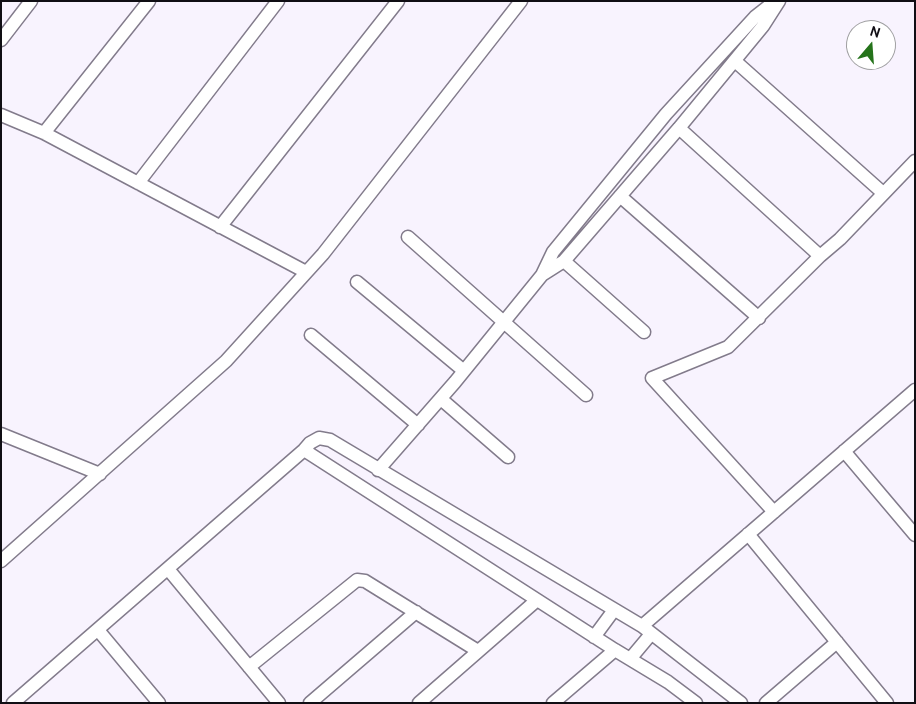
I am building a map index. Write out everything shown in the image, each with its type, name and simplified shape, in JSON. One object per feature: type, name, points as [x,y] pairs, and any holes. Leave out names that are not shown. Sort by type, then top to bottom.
[{"type":"street","points":[[1,40],[31,1]]},
{"type":"street","points":[[44,133],[149,1]]},
{"type":"street","points":[[138,183],[278,1]]},
{"type":"street","points":[[220,227],[398,1]]},
{"type":"street","points":[[1,561],[226,361],[323,254],[521,1]]},
{"type":"street","points":[[542,275],[564,261],[679,128],[763,26],[777,1]]},
{"type":"street","points":[[378,470],[441,399],[504,322],[542,275],[553,252],[666,114],[755,17],[777,1]]},
{"type":"street","points":[[735,60],[884,194]]},
{"type":"street","points":[[1,115],[44,133],[306,272]]},
{"type":"street","points":[[679,128],[820,256]]},
{"type":"street","points":[[774,512],[652,378],[728,347],[820,256],[840,239],[915,161]]},
{"type":"street","points":[[620,196],[759,318]]},
{"type":"street","points":[[408,237],[586,395]]},
{"type":"street","points":[[564,261],[644,332]]},
{"type":"street","points":[[357,282],[464,371]]},
{"type":"street","points":[[311,335],[418,425]]},
{"type":"street","points":[[630,659],[647,630],[748,534],[915,390]]},
{"type":"street","points":[[441,399],[508,457]]},
{"type":"street","points":[[1,434],[100,474]]},
{"type":"street","points":[[13,703],[310,443],[319,438],[330,440],[647,630],[741,703]]},
{"type":"street","points":[[304,450],[594,637],[668,682],[696,703]]},
{"type":"street","points":[[844,451],[915,534]]},
{"type":"street","points":[[748,534],[887,703]]},
{"type":"street","points":[[168,569],[279,703]]},
{"type":"street","points":[[249,666],[358,580],[365,581],[478,651]]},
{"type":"street","points":[[419,703],[537,600]]},
{"type":"street","points":[[594,637],[614,610]]},
{"type":"street","points":[[310,703],[416,612]]},
{"type":"street","points":[[98,630],[159,703]]},
{"type":"street","points":[[766,703],[837,642]]},
{"type":"street","points":[[552,703],[615,650]]}]
